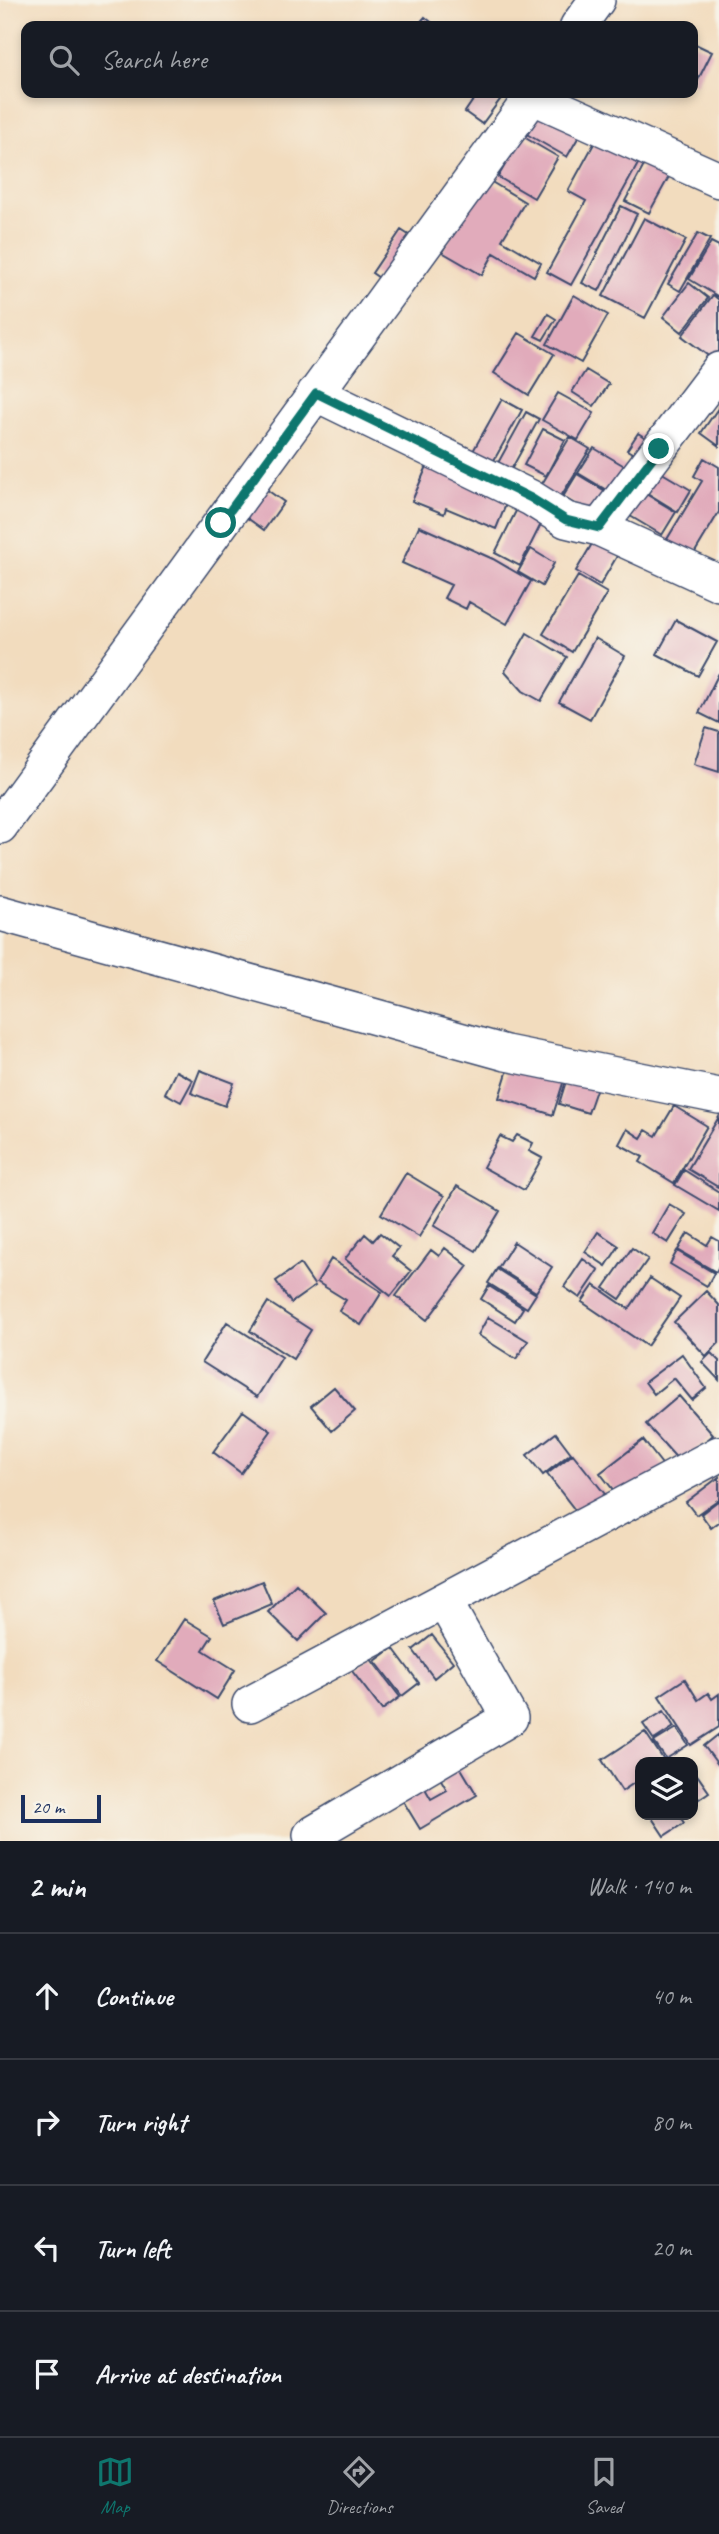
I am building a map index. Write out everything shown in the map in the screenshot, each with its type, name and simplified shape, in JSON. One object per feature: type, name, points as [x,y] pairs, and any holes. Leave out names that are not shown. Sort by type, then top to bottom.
[{"type":"street","points":[[582,21],[597,0]]},
{"type":"street","points":[[0,826],[531,98]]},
{"type":"street","points":[[541,98],[719,180]]},
{"type":"street","points":[[599,528],[719,370]]},
{"type":"street","points":[[316,393],[531,498],[566,520],[599,528],[719,583]]},
{"type":"street","points":[[0,913],[506,1053],[719,1096]]},
{"type":"street","points":[[250,1704],[719,1454]]},
{"type":"street","points":[[311,1835],[510,1718],[444,1601]]},
{"type":"building","points":[[698,45],[712,52],[698,80]]},
{"type":"building","points":[[475,98],[501,98],[482,124],[465,112]]},
{"type":"building","points":[[538,106],[582,131],[567,157],[523,132]]},
{"type":"building","points":[[522,136],[558,157],[534,198],[498,177]]},
{"type":"building","points":[[596,140],[638,164],[571,285],[547,272],[586,201],[568,191]]},
{"type":"building","points":[[647,160],[671,173],[649,213],[625,201]]},
{"type":"building","points":[[485,178],[525,202],[502,240],[541,263],[534,276],[494,253],[482,275],[442,252]]},
{"type":"building","points":[[621,206],[637,214],[599,291],[582,283]]},
{"type":"building","points":[[644,218],[686,240],[645,318],[603,296]]},
{"type":"building","points":[[401,230],[418,241],[388,284],[372,273]]},
{"type":"building","points":[[698,233],[710,239],[680,291],[668,284]]},
{"type":"building","points":[[711,242],[719,246],[719,297],[689,279]]},
{"type":"building","points":[[689,283],[708,298],[682,332],[663,317]]},
{"type":"building","points":[[574,295],[608,315],[581,363],[547,344]]},
{"type":"building","points":[[713,295],[719,300],[719,364],[682,336]]},
{"type":"building","points":[[548,314],[556,319],[543,340],[535,336]]},
{"type":"building","points":[[519,333],[554,354],[529,395],[494,373]]},
{"type":"building","points":[[586,370],[609,384],[594,406],[572,392]]},
{"type":"building","points":[[558,393],[594,413],[578,440],[542,420]]},
{"type":"building","points":[[502,399],[522,410],[488,471],[468,460]]},
{"type":"building","points":[[719,407],[719,446],[701,433]]},
{"type":"building","points":[[526,412],[539,419],[506,479],[493,472]]},
{"type":"building","points":[[652,428],[662,434],[646,461],[627,450],[638,433],[646,438]]},
{"type":"building","points":[[543,429],[565,440],[546,476],[524,465]]},
{"type":"building","points":[[570,437],[590,449],[558,501],[539,489]]},
{"type":"building","points":[[594,448],[633,471],[618,497],[578,473]]},
{"type":"building","points":[[704,458],[719,467],[719,512],[692,557],[666,541],[702,481],[694,476]]},
{"type":"building","points":[[427,466],[511,492],[496,529],[446,508],[444,514],[412,501]]},
{"type":"building","points":[[652,467],[691,490],[678,512],[639,488]]},
{"type":"building","points":[[577,474],[615,497],[601,520],[563,497]]},
{"type":"building","points":[[263,487],[284,502],[264,530],[243,515]]},
{"type":"building","points":[[639,490],[676,512],[662,535],[625,513]]},
{"type":"building","points":[[521,501],[546,514],[520,566],[495,553]]},
{"type":"building","points":[[419,526],[493,559],[531,581],[507,624],[469,602],[466,609],[444,598],[451,585],[402,563]]},
{"type":"building","points":[[596,537],[620,551],[600,585],[576,571]]},
{"type":"building","points":[[531,549],[554,563],[542,586],[518,572]]},
{"type":"building","points":[[578,576],[607,593],[572,652],[543,634]]},
{"type":"building","points":[[676,620],[717,642],[698,676],[657,654]]},
{"type":"building","points":[[527,633],[567,657],[541,701],[523,691],[505,671]]},
{"type":"building","points":[[595,638],[625,656],[590,719],[559,702]]},
{"type":"building","points":[[719,673],[719,723],[699,713]]},
{"type":"building","points":[[706,728],[719,732],[719,772],[694,764]]},
{"type":"building","points":[[510,1063],[564,1080],[553,1115],[499,1098]]},
{"type":"building","points":[[200,1070],[234,1083],[225,1106],[191,1093]]},
{"type":"building","points":[[176,1071],[193,1080],[181,1102],[165,1093]]},
{"type":"building","points":[[567,1078],[597,1087],[588,1113],[559,1104]]},
{"type":"building","points":[[674,1106],[707,1126],[674,1183],[640,1162],[643,1157],[619,1144],[627,1129],[641,1138],[646,1130],[656,1136]]},
{"type":"building","points":[[719,1117],[719,1185],[718,1187],[688,1169]]},
{"type":"building","points":[[517,1135],[533,1143],[529,1151],[542,1158],[524,1190],[483,1167],[500,1136],[512,1142]]},
{"type":"building","points":[[684,1170],[719,1192],[719,1211],[675,1185]]},
{"type":"building","points":[[406,1173],[444,1196],[419,1237],[381,1214]]},
{"type":"building","points":[[457,1186],[500,1211],[476,1251],[434,1226]]},
{"type":"building","points":[[669,1204],[686,1214],[668,1243],[652,1233]]},
{"type":"building","points":[[598,1232],[619,1246],[606,1266],[585,1252]]},
{"type":"building","points":[[380,1233],[399,1248],[392,1256],[411,1271],[391,1296],[345,1259],[365,1234],[373,1241]]},
{"type":"building","points":[[688,1233],[707,1245],[712,1237],[719,1241],[719,1266],[716,1272],[678,1250]]},
{"type":"building","points":[[514,1242],[552,1267],[536,1292],[498,1268]]},
{"type":"building","points":[[445,1248],[468,1266],[427,1320],[396,1296],[431,1250],[439,1256]]},
{"type":"building","points":[[632,1248],[648,1259],[620,1299],[604,1288]]},
{"type":"building","points":[[677,1251],[714,1273],[707,1286],[670,1264]]},
{"type":"building","points":[[331,1259],[382,1292],[361,1325],[339,1311],[346,1300],[317,1282]]},
{"type":"building","points":[[583,1259],[599,1270],[580,1298],[564,1287]]},
{"type":"building","points":[[300,1264],[315,1286],[291,1303],[276,1281]]},
{"type":"building","points":[[497,1269],[536,1294],[527,1308],[488,1283]]},
{"type":"building","points":[[650,1278],[680,1298],[647,1346],[582,1302],[594,1285],[629,1309]]},
{"type":"building","points":[[489,1286],[523,1308],[515,1321],[481,1299]]},
{"type":"building","points":[[706,1291],[719,1305],[719,1343],[706,1356],[674,1322]]},
{"type":"building","points":[[268,1302],[311,1330],[293,1359],[250,1331]]},
{"type":"building","points":[[488,1317],[528,1341],[516,1359],[478,1335]]},
{"type":"building","points":[[227,1322],[282,1357],[257,1397],[202,1362]]},
{"type":"building","points":[[711,1353],[719,1361],[719,1380],[702,1362]]},
{"type":"building","points":[[682,1354],[706,1388],[692,1400],[674,1378],[654,1394],[645,1382]]},
{"type":"building","points":[[334,1387],[355,1411],[332,1431],[311,1406]]},
{"type":"building","points":[[679,1396],[713,1435],[681,1463],[646,1424]]},
{"type":"building","points":[[243,1411],[271,1431],[241,1473],[213,1452]]},
{"type":"building","points":[[556,1433],[571,1453],[543,1475],[527,1455]]},
{"type":"building","points":[[643,1440],[665,1468],[622,1501],[600,1473]]},
{"type":"building","points":[[573,1454],[608,1498],[582,1519],[547,1474]]},
{"type":"building","points":[[719,1477],[719,1499],[696,1515],[686,1502]]},
{"type":"building","points":[[719,1500],[719,1522],[711,1528],[701,1514]]},
{"type":"building","points":[[262,1581],[272,1604],[224,1624],[214,1601]]},
{"type":"building","points":[[296,1584],[326,1613],[298,1641],[268,1612]]},
{"type":"building","points":[[184,1619],[212,1636],[203,1650],[235,1670],[217,1699],[157,1661]]},
{"type":"building","points":[[432,1635],[453,1662],[434,1678],[413,1650]]},
{"type":"building","points":[[393,1648],[419,1683],[402,1696],[375,1661]]},
{"type":"building","points":[[370,1658],[400,1697],[382,1710],[352,1671]]},
{"type":"building","points":[[685,1679],[698,1700],[708,1693],[712,1699],[719,1694],[719,1727],[691,1745],[659,1696]]},
{"type":"building","points":[[664,1711],[674,1727],[654,1740],[643,1724]]},
{"type":"building","points":[[677,1728],[688,1745],[665,1757],[654,1742]]},
{"type":"building","points":[[645,1732],[662,1757],[635,1757],[635,1782],[622,1791],[602,1760]]},
{"type":"building","points":[[719,1734],[719,1766],[704,1746]]},
{"type":"building","points":[[456,1760],[477,1795],[420,1829],[397,1791],[419,1778],[431,1799],[447,1790],[436,1771]]},
{"type":"building","points":[[698,1776],[709,1792],[698,1800]]},
{"type":"building","points":[[653,1820],[682,1820],[684,1823],[664,1836]]},
{"type":"route","points":[[221,523],[316,393],[462,467],[531,498],[566,520],[599,528],[659,449]]}]
